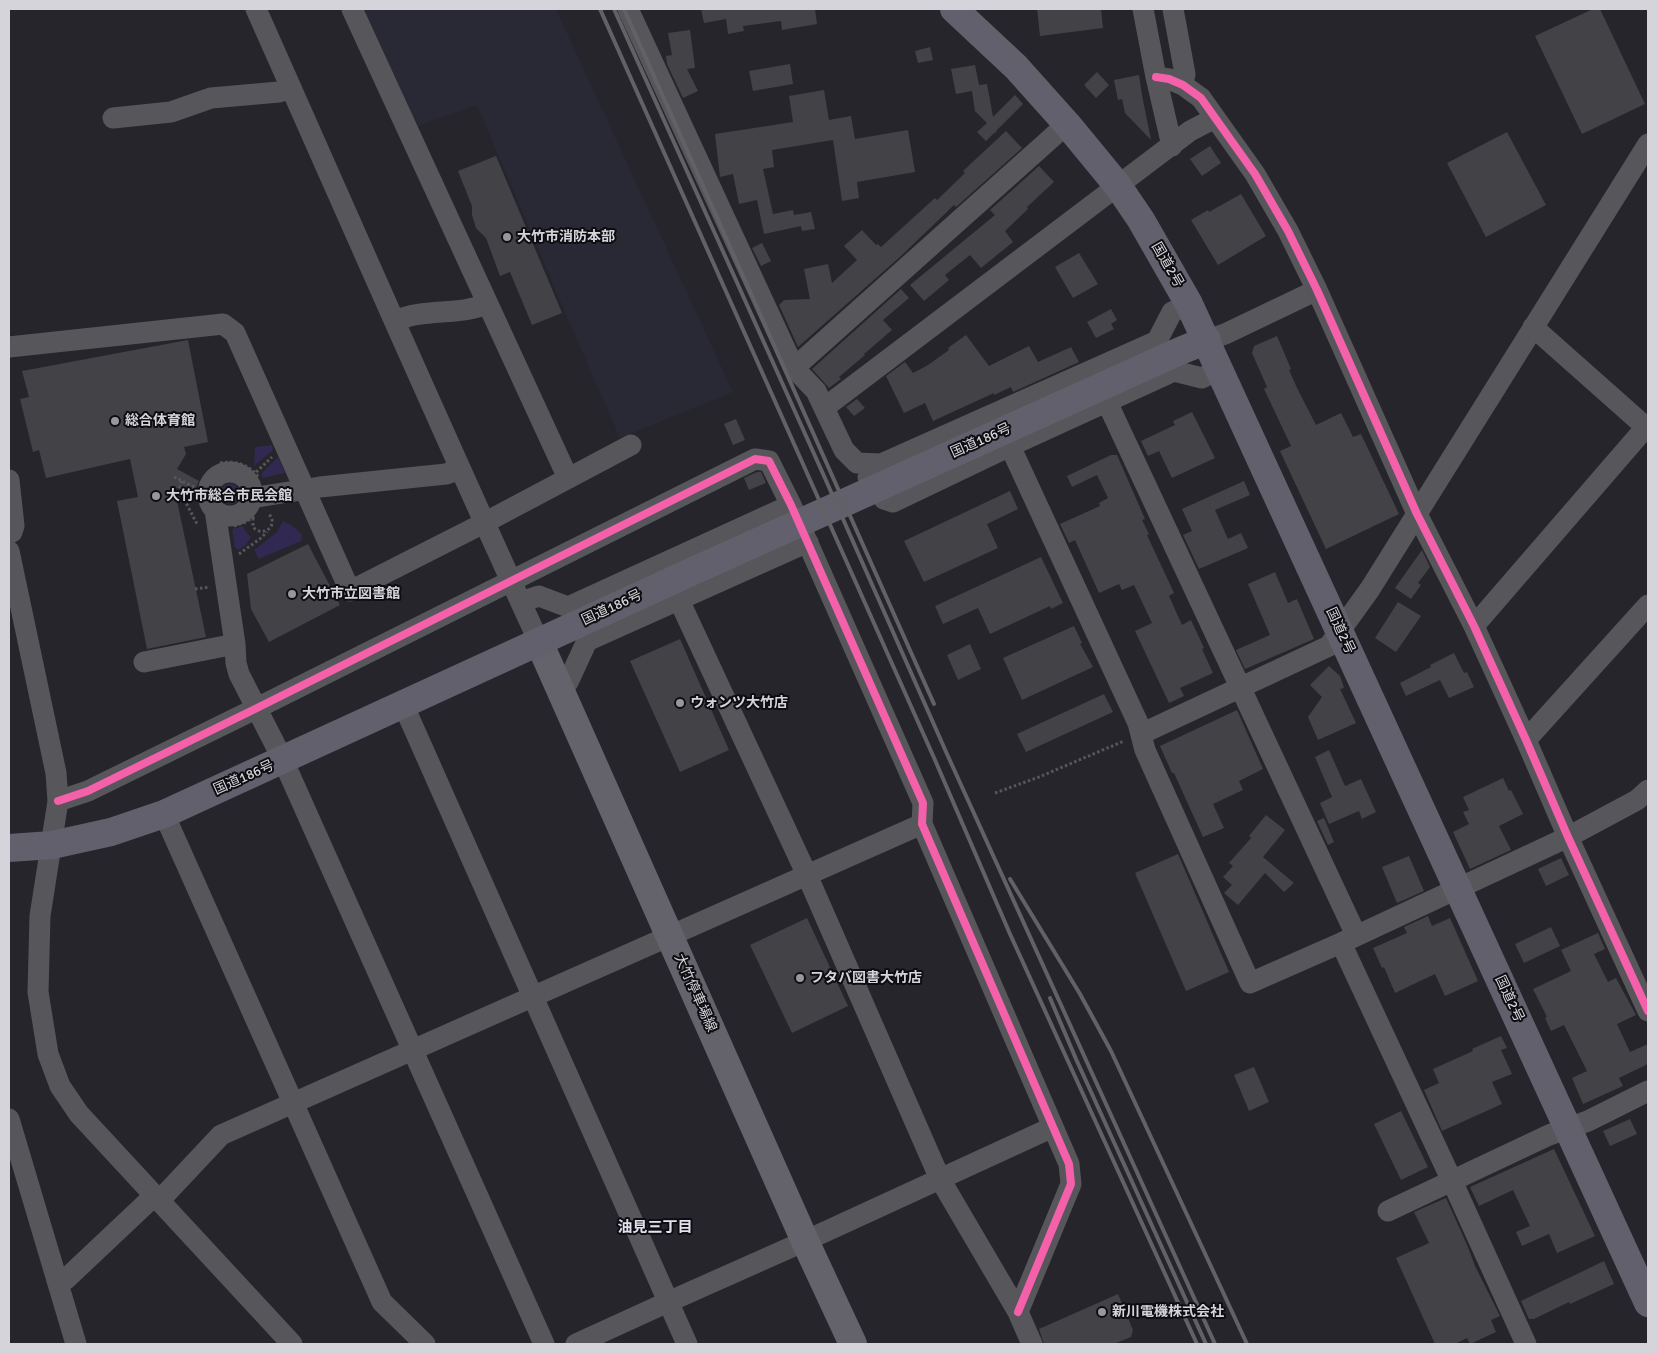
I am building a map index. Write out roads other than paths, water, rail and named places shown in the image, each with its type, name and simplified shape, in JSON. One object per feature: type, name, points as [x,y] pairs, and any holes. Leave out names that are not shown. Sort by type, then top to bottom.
[{"type":"highway","name":"国道2号","points":[[954,9],[1016,67],[1067,124],[1118,186],[1141,220],[1189,304],[1648,1303]]},
{"type":"highway","name":"国道186号","points":[[9,848],[52,845],[111,832],[164,814],[696,570],[997,443],[1180,351],[1207,340]]},
{"type":"main road","name":"大竹停車場線","points":[[539,642],[805,1242],[853,1344]]},
{"type":"street","points":[[256,9],[371,271],[539,642]]},
{"type":"street","points":[[352,9],[568,478]]},
{"type":"street","points":[[628,9],[794,368],[816,391],[844,450],[857,463],[884,499],[893,502],[997,443],[1108,402],[1174,371],[1202,378],[1219,369]]},
{"type":"street","points":[[1143,9],[1172,146]]},
{"type":"street","points":[[1173,9],[1186,74],[1183,85]]},
{"type":"street","points":[[1156,77],[1170,79],[1183,85],[1201,98],[1255,174],[1288,231],[1317,290],[1417,514],[1474,626],[1648,1011]]},
{"type":"street","points":[[113,118],[171,112],[211,98],[280,92],[291,88]]},
{"type":"street","points":[[824,408],[1190,131],[1215,118]]},
{"type":"street","points":[[794,368],[1067,124]]},
{"type":"street","points":[[1141,734],[1329,646],[1370,589],[1647,148]]},
{"type":"street","points":[[1207,340],[1225,334],[1317,290]]},
{"type":"street","points":[[395,321],[408,315],[475,309],[487,304]]},
{"type":"street","points":[[857,463],[881,464],[1157,341],[1172,312],[1189,304]]},
{"type":"street","points":[[9,347],[223,324],[235,333],[350,590],[484,523],[631,445]]},
{"type":"street","points":[[1474,626],[1647,428],[1533,327]]},
{"type":"street","points":[[1108,402],[1240,688],[1452,1180],[1526,1344]]},
{"type":"street","points":[[997,443],[1138,722],[1145,750],[1250,983],[1568,837],[1637,800],[1648,790]]},
{"type":"street","points":[[58,801],[88,791],[755,459],[768,461],[808,542],[923,803],[922,824],[1069,1164],[1071,1184],[1018,1312]]},
{"type":"street","points":[[221,518],[222,515],[230,516],[246,510],[255,496],[446,474],[460,469]]},
{"type":"street","points":[[255,496],[238,474],[230,473],[221,474],[214,479],[209,488],[208,495],[210,503],[221,518],[235,653],[239,674],[283,760],[544,1344]]},
{"type":"street","points":[[9,480],[14,526],[12,532],[9,533]]},
{"type":"street","points":[[559,687],[568,682],[587,640],[679,600],[696,570],[791,505]]},
{"type":"street","points":[[520,602],[539,596],[568,607],[696,570],[808,542]]},
{"type":"street","points":[[9,551],[56,773],[58,801],[40,916],[38,992],[48,1054],[60,1086],[79,1114],[292,1344]]},
{"type":"street","points":[[679,600],[807,875],[940,1178],[1018,1312],[1032,1344]]},
{"type":"street","points":[[1526,740],[1648,605]]},
{"type":"street","points":[[144,662],[235,653]]},
{"type":"street","points":[[403,704],[687,1344]]},
{"type":"street","points":[[164,814],[382,1302],[425,1344]]},
{"type":"street","points":[[57,1280],[66,1279],[157,1199],[221,1135],[922,824]]},
{"type":"street","points":[[1388,1211],[1549,1135],[1588,1121],[1648,1091]]},
{"type":"street","points":[[9,1119],[76,1344]]},
{"type":"street","points":[[576,1344],[805,1242],[1053,1127]]},
{"type":"railway","points":[[600,9],[935,760],[1010,934],[1197,1344]]},
{"type":"railway","points":[[614,9],[947,754],[1215,1344]]},
{"type":"railway","points":[[624,9],[934,704]]},
{"type":"railway","points":[[1010,879],[1080,994],[1111,1051],[1247,1344]]},
{"type":"railway","points":[[1050,998],[1206,1344]]},
{"type":"place","name":"大竹市消防本部","points":[[507,237]]},
{"type":"place","name":"総合体育館","points":[[115,421]]},
{"type":"place","name":"大竹市総合市民会館","points":[[156,496]]},
{"type":"place","name":"大竹市立図書館","points":[[292,594]]},
{"type":"place","name":"ウォンツ大竹店","points":[[680,703]]},
{"type":"place","name":"フタバ図書大竹店","points":[[800,978]]},
{"type":"place","name":"新川電機株式会社","points":[[1102,1312]]},
{"type":"district","name":"油見三丁目","points":[[655,1228]]}]
